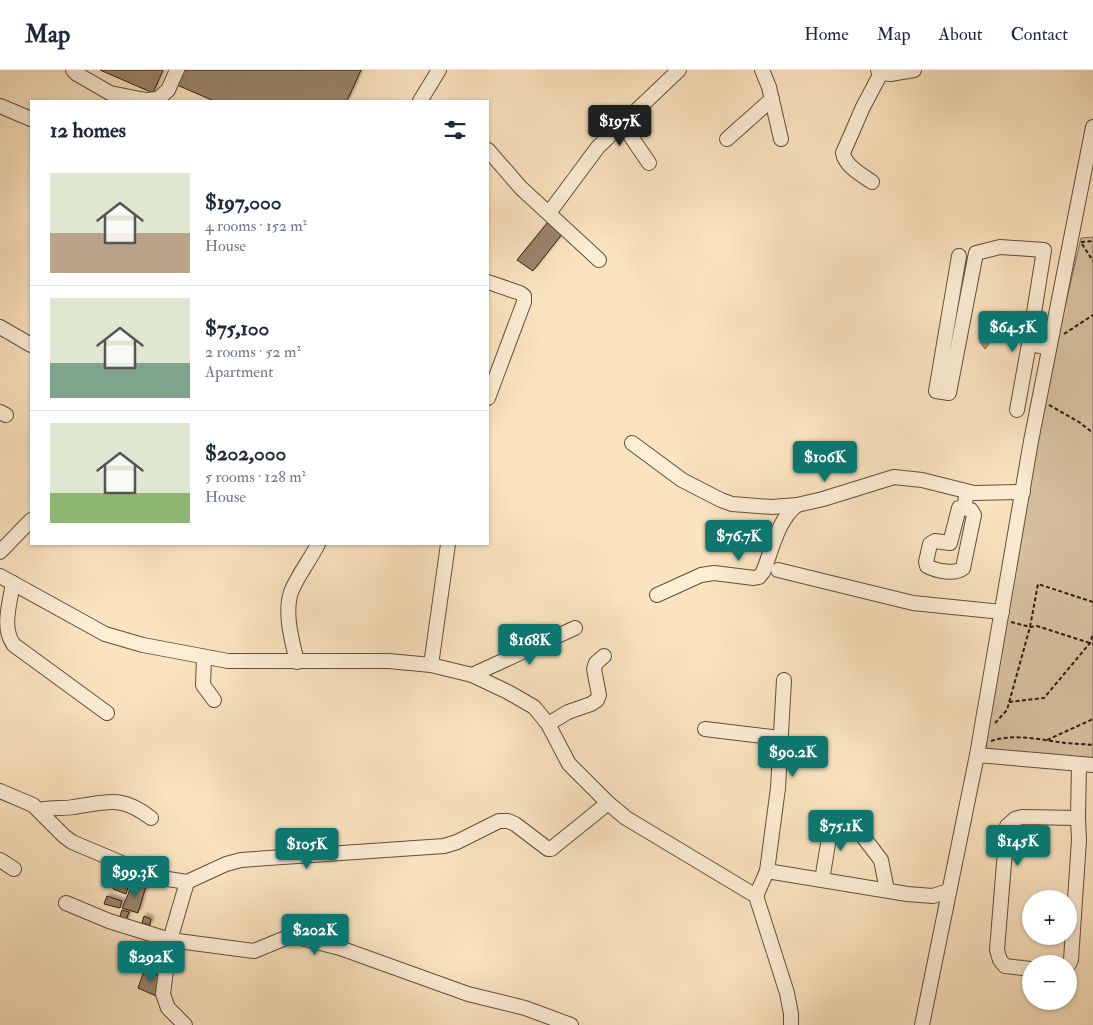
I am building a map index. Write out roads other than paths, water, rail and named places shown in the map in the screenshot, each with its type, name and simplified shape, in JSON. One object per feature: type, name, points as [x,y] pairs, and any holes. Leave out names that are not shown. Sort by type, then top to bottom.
[{"type":"street","points":[[73,70],[76,74],[110,93],[146,100],[158,99],[168,90],[177,70]]},
{"type":"street","points":[[421,100],[438,70]]},
{"type":"street","points":[[549,213],[598,147],[679,70]]},
{"type":"street","points":[[762,70],[772,99],[781,139]]},
{"type":"street","points":[[872,182],[843,158],[843,153],[880,72],[890,74],[914,70]]},
{"type":"street","points":[[727,139],[772,99]]},
{"type":"street","points":[[0,106],[30,119]]},
{"type":"street","points":[[623,125],[649,164]]},
{"type":"street","points":[[922,1025],[978,750],[1039,400],[1093,127]]},
{"type":"street","points":[[489,151],[521,188],[599,260]]},
{"type":"street","points":[[959,256],[936,391],[950,393],[976,253],[1000,248],[1044,250],[1017,410]]},
{"type":"street","points":[[489,282],[520,293],[524,296],[524,302],[489,395]]},
{"type":"street","points":[[0,327],[30,344]]},
{"type":"street","points":[[1029,344],[1049,346]]},
{"type":"street","points":[[632,443],[682,480],[732,504],[772,507],[797,505],[894,477],[922,480],[967,492],[1023,492]]},
{"type":"street","points":[[964,508],[967,492]]},
{"type":"street","points":[[657,595],[701,575],[714,573],[759,577],[763,572],[781,525],[789,511],[797,505]]},
{"type":"street","points":[[959,508],[964,508],[971,510],[974,515],[963,568],[956,572],[931,569],[927,566],[926,562],[930,544],[935,541],[950,543],[959,508]]},
{"type":"street","points":[[0,552],[30,521]]},
{"type":"street","points":[[297,662],[289,614],[291,594],[317,545]]},
{"type":"street","points":[[431,665],[448,545]]},
{"type":"street","points":[[778,570],[913,602],[1002,616]]},
{"type":"street","points":[[0,576],[105,634],[143,645],[228,661],[389,661],[431,665],[472,675],[534,706],[548,724],[569,764],[608,803],[644,830],[756,896],[787,993],[791,1025]]},
{"type":"street","points":[[13,583],[7,626],[9,638],[14,645],[107,712]]},
{"type":"street","points":[[472,675],[575,628]]},
{"type":"street","points":[[548,724],[568,712],[597,700],[599,695],[594,669],[596,663],[604,656]]},
{"type":"street","points":[[204,658],[203,686],[214,700]]},
{"type":"street","points":[[756,896],[767,872],[778,788],[784,680]]},
{"type":"street","points":[[705,729],[780,738]]},
{"type":"street","points":[[978,750],[1086,764],[1078,818],[1079,840],[1071,955]]},
{"type":"street","points":[[0,791],[33,805],[72,842],[154,877],[186,882],[226,864],[241,860],[444,846],[457,842],[499,821],[508,821],[515,824],[551,850],[608,803]]},
{"type":"street","points":[[40,810],[72,808],[101,802],[119,802],[137,808],[151,818]]},
{"type":"street","points":[[1022,968],[1004,966],[998,955],[1000,894],[1008,826],[1014,819],[1022,817],[1078,818]]},
{"type":"street","points":[[822,880],[832,820]]},
{"type":"street","points":[[861,834],[882,860],[887,890]]},
{"type":"street","points":[[0,860],[14,869]]},
{"type":"street","points":[[767,872],[926,896],[933,896],[948,891]]},
{"type":"street","points":[[185,1025],[168,1008],[163,994],[170,940],[186,882]]},
{"type":"street","points":[[66,903],[109,921],[170,940],[254,951],[288,937],[298,937],[340,948],[468,994],[525,1008],[571,1025]]}]
